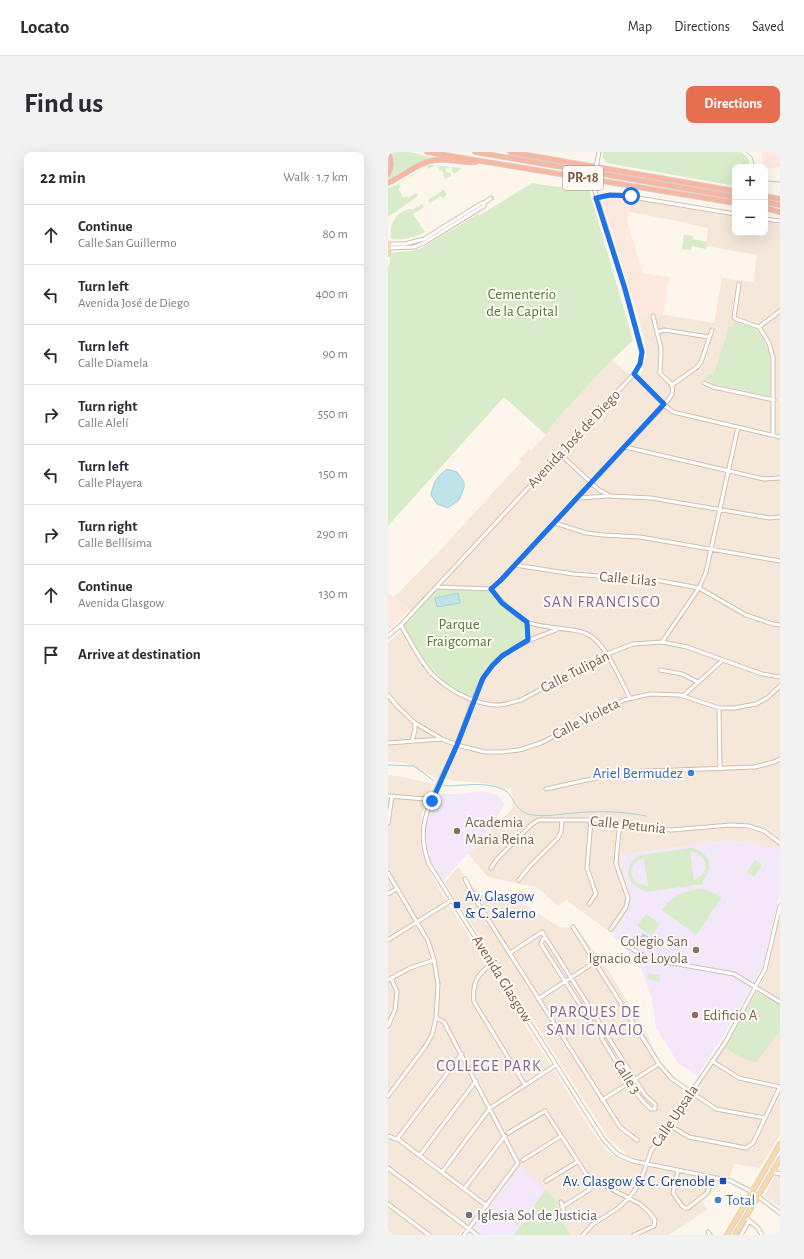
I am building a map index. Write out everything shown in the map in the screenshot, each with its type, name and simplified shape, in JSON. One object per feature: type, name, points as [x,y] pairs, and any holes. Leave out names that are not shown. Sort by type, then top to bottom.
[{"type":"highway","name":"PR-18","points":[[427,152],[732,204]]},
{"type":"highway","points":[[475,152],[732,196]]},
{"type":"highway","name":"PR-18","points":[[510,152],[732,189]]},
{"type":"highway","points":[[388,153],[392,163],[388,174]]},
{"type":"highway","points":[[388,183],[419,165],[431,161],[441,160],[470,163],[482,162]]},
{"type":"highway","points":[[768,197],[780,199]]},
{"type":"highway","points":[[768,203],[780,205]]},
{"type":"highway","points":[[768,209],[780,212]]},
{"type":"main road","points":[[388,246],[388,254]]},
{"type":"main road","points":[[727,1235],[780,1144]]},
{"type":"main road","points":[[735,1235],[747,1220],[780,1159]]},
{"type":"street","name":"Avenida José de Diego","points":[[388,636],[402,625],[634,374],[640,364],[642,352],[625,289],[596,198],[595,173],[599,152]]},
{"type":"street","points":[[596,198],[620,195],[732,214]]},
{"type":"street","points":[[388,246],[414,247],[424,243],[484,206],[484,203],[491,198]]},
{"type":"street","points":[[768,219],[780,221]]},
{"type":"street","points":[[739,284],[734,317],[758,327],[769,343],[773,358],[773,434]]},
{"type":"street","points":[[758,327],[780,311]]},
{"type":"street","points":[[437,587],[491,589],[555,523],[671,396],[673,392],[672,385],[660,373],[661,348],[653,316]]},
{"type":"street","points":[[657,332],[664,330],[709,337]]},
{"type":"street","points":[[672,385],[697,367],[701,362],[712,330]]},
{"type":"street","points":[[634,374],[673,412],[773,434],[780,437]]},
{"type":"street","points":[[704,383],[713,387],[774,400]]},
{"type":"street","points":[[662,642],[699,588],[706,572],[738,427]]},
{"type":"street","points":[[625,447],[764,479],[780,478]]},
{"type":"street","points":[[560,454],[599,490],[610,496]]},
{"type":"street","points":[[577,498],[610,496],[651,498],[770,518],[780,517]]},
{"type":"street","points":[[555,523],[586,533],[640,537],[780,561]]},
{"type":"street","name":"Calle Lilas","points":[[515,565],[573,574],[661,581],[699,588],[746,615],[780,625]]},
{"type":"street","points":[[491,589],[502,603],[527,622],[576,630],[590,635],[600,644],[607,654],[630,698]]},
{"type":"street","points":[[527,622],[528,640]]},
{"type":"street","name":"Calle Tulipán","points":[[402,625],[420,659],[431,673],[450,688],[474,700],[494,705],[508,704],[521,700],[607,654],[633,644],[662,642],[687,647],[762,674],[780,678]]},
{"type":"street","name":"Avenida Glasgow","points":[[558,628],[528,640],[502,656],[483,678],[457,745],[432,801],[424,824],[425,850],[431,869],[607,1145],[624,1158],[647,1165],[713,1177],[731,1182],[759,1196],[780,1213]]},
{"type":"street","points":[[683,696],[723,660]]},
{"type":"street","points":[[660,670],[682,674],[698,682]]},
{"type":"street","name":"Calle Violeta","points":[[388,743],[442,739],[457,745],[485,752],[519,750],[541,743],[630,698],[650,694],[683,696],[719,708],[734,708],[756,704],[767,698],[780,686]]},
{"type":"street","points":[[388,695],[415,723],[442,739]]},
{"type":"street","points":[[719,708],[720,769]]},
{"type":"street","points":[[412,741],[415,723]]},
{"type":"street","points":[[546,789],[623,772],[755,767],[780,759]]},
{"type":"street","points":[[388,823],[390,796],[432,801]]},
{"type":"street","name":"Calle Petunia","points":[[491,868],[497,859],[532,824],[539,820],[591,820],[671,830],[730,825],[749,826],[764,831],[780,843]]},
{"type":"street","points":[[520,880],[529,867],[558,838],[561,832],[562,820]]},
{"type":"street","points":[[589,904],[596,894],[587,868],[591,820]]},
{"type":"street","points":[[611,929],[626,907],[628,898],[616,864],[620,823]]},
{"type":"street","points":[[388,873],[396,889],[428,941],[434,960],[438,984],[436,1018],[432,1035],[425,1047],[388,1096]]},
{"type":"street","points":[[465,879],[474,897],[602,1100],[620,1127],[637,1140]]},
{"type":"street","points":[[388,894],[396,889]]},
{"type":"street","points":[[388,940],[452,900]]},
{"type":"street","name":"Calle Upsala","points":[[584,1234],[593,1224],[629,1198],[640,1183],[651,1151],[725,1043],[765,969],[780,906]]},
{"type":"street","points":[[573,927],[659,1064],[672,1080],[716,1109],[765,1118]]},
{"type":"street","name":"Calle 3","points":[[510,953],[542,932],[546,939],[543,939],[541,944],[593,1025],[597,1027],[602,1034],[602,1039],[629,1082],[643,1102],[651,1109],[655,1109],[655,1104],[645,1095],[635,1079]]},
{"type":"street","points":[[546,939],[599,1022],[597,1027]]},
{"type":"street","points":[[627,946],[644,956],[655,960],[734,974],[780,1002]]},
{"type":"street","points":[[388,1026],[395,1010],[397,992],[389,979],[410,968],[434,960]]},
{"type":"street","points":[[538,999],[595,962]]},
{"type":"street","points":[[492,963],[481,972],[476,980],[473,991],[474,1002],[525,1085]]},
{"type":"street","points":[[436,1018],[444,1022],[518,1163],[464,1235]]},
{"type":"street","points":[[602,1034],[606,1034],[635,1079]]},
{"type":"street","points":[[397,1140],[462,1054]]},
{"type":"street","points":[[669,1125],[689,1137],[746,1148],[754,1143],[780,1087],[738,1078],[712,1061]]},
{"type":"street","points":[[602,1100],[659,1064]]},
{"type":"street","points":[[442,1172],[490,1108],[556,1065]]},
{"type":"street","points":[[420,1155],[476,1082]]},
{"type":"street","points":[[508,1133],[545,1111],[586,1174],[596,1181],[640,1204],[655,1220],[654,1226],[634,1235]]},
{"type":"street","points":[[388,1136],[420,1155],[487,1206]]},
{"type":"street","points":[[464,1189],[505,1136]]},
{"type":"street","points":[[523,1160],[561,1136]]},
{"type":"street","points":[[546,1181],[577,1162]]},
{"type":"street","points":[[388,1168],[477,1235]]},
{"type":"street","points":[[678,1170],[673,1193],[685,1208],[688,1208],[707,1193],[713,1177]]},
{"type":"street","points":[[773,1172],[780,1174]]},
{"type":"street","points":[[562,1207],[589,1190],[596,1181]]},
{"type":"street","points":[[560,1202],[564,1212]]},
{"type":"street","points":[[388,1204],[429,1235]]},
{"type":"street","points":[[741,1235],[747,1220],[758,1228],[762,1235]]},
{"type":"shaded area","points":[[761,152],[780,152],[780,167],[768,169],[768,164],[763,164]]},
{"type":"shaded area","points":[[616,196],[631,199],[627,221],[643,273],[669,277],[663,315],[654,313],[638,317],[603,204],[603,201],[606,198]]},
{"type":"shaded area","points":[[631,199],[732,216],[732,236],[768,236],[768,222],[780,224],[780,850],[730,840],[621,856],[621,865],[632,898],[630,909],[613,934],[566,900],[558,906],[538,888],[488,877],[468,854],[512,809],[513,799],[511,788],[502,789],[485,783],[456,781],[435,777],[423,773],[406,763],[388,762],[388,642],[416,616],[394,597],[443,547],[521,462],[519,460],[529,449],[531,451],[550,430],[548,429],[606,366],[612,360],[627,373],[638,378],[641,374],[647,355],[638,317],[654,313],[714,323],[722,278],[753,282],[757,255],[706,246],[708,228],[629,212]]},
{"type":"shaded area","points":[[388,594],[394,597],[409,610],[388,631]]},
{"type":"shaded area","points":[[388,775],[433,784],[422,812],[420,838],[423,856],[436,884],[594,1134],[607,1151],[621,1160],[627,1154],[609,1139],[445,882],[458,867],[478,893],[499,894],[520,902],[560,927],[577,928],[608,970],[645,1030],[661,1065],[679,1082],[677,1084],[690,1097],[723,1049],[766,974],[780,916],[780,1134],[760,1168],[734,1164],[730,1177],[702,1201],[707,1210],[669,1235],[473,1235],[464,1228],[459,1235],[388,1235]]},
{"type":"shaded area","name":"Academia Maria Reina","points":[[485,791],[497,795],[505,804],[483,837],[441,883],[432,869],[426,850],[425,824],[436,794],[457,794]]},
{"type":"shaded area","name":"Colegio San Ignacio de Loyola","points":[[730,840],[780,850],[780,893],[762,968],[724,1035],[697,1076],[678,1063],[656,1028],[652,1000],[639,963],[612,936],[630,909],[632,898],[621,865],[621,856]]},
{"type":"shaded area","points":[[522,1164],[525,1170],[557,1201],[559,1217],[570,1235],[483,1235],[474,1228]]},
{"type":"shaded area","points":[[780,1167],[780,1207],[764,1196]]},
{"type":"green space","points":[[389,152],[410,152],[434,158],[388,182],[388,176],[390,173]]},
{"type":"green space","points":[[603,152],[741,152],[748,158],[749,164],[732,164],[732,185],[607,163],[602,157]]},
{"type":"green space","points":[[436,165],[428,169],[427,166],[399,184],[401,187],[398,189],[404,198],[407,196],[408,198],[416,193],[418,196],[388,217],[388,188],[395,186],[426,166]]},
{"type":"green space","points":[[436,165],[462,168],[454,174],[452,168],[450,167],[446,169],[446,172],[450,173],[451,176],[445,179],[442,170],[440,171]]},
{"type":"green space","name":"Cementerio de la Capital","points":[[532,183],[589,190],[633,340],[606,366],[549,428],[550,430],[546,435],[504,397],[388,526],[388,267],[390,262],[390,253],[422,248]]},
{"type":"green space","points":[[441,189],[444,190],[447,195],[442,198],[441,196],[430,203],[428,200],[442,191]]},
{"type":"green space","points":[[422,204],[424,207],[413,214],[425,232],[409,238],[391,239],[392,224],[397,216],[400,213],[410,209],[412,210]]},
{"type":"green space","points":[[684,234],[693,236],[693,239],[707,242],[706,249],[692,246],[691,250],[682,249]]},
{"type":"green space","points":[[734,321],[755,329],[762,337],[766,345],[770,361],[770,395],[768,396],[714,384],[705,378],[711,374],[713,376],[727,334],[728,326],[732,327]]},
{"type":"green space","name":"Parque Fraigcomar","points":[[443,589],[484,590],[490,593],[508,611],[526,625],[526,640],[503,652],[488,665],[472,696],[469,696],[451,686],[435,672],[421,654],[404,626],[434,592]]},
{"type":"green space","points":[[692,848],[697,849],[707,858],[709,862],[709,870],[703,880],[703,884],[645,892],[633,884],[628,874],[631,864],[640,855]],"holes":[[[690,852],[700,855],[705,863],[703,873],[700,877],[694,880]],[[644,858],[648,886],[641,885],[636,882],[632,873],[634,864],[638,860]]]},
{"type":"green space","points":[[755,860],[762,865],[754,877],[747,872]]},
{"type":"green space","points":[[698,889],[706,890],[722,897],[696,935],[662,910],[673,898]]},
{"type":"green space","points":[[646,914],[660,924],[651,936],[637,926]]},
{"type":"green space","points":[[648,973],[660,975],[659,981],[647,979]]},
{"type":"green space","points":[[757,992],[780,1005],[780,1030],[756,1063],[737,1055],[725,1047]]},
{"type":"green space","points":[[545,1190],[557,1201],[559,1217],[570,1235],[514,1235]]},
{"type":"green space","points":[[520,1208],[526,1213],[517,1225],[510,1219]]},
{"type":"water","points":[[447,469],[457,472],[464,482],[464,488],[459,500],[448,508],[437,504],[431,495],[436,480]]},
{"type":"water","points":[[458,593],[460,603],[437,607],[435,598]]},
{"type":"water","points":[[643,934],[648,937],[641,946],[632,940],[635,936],[640,939]]},
{"type":"waterway","points":[[746,152],[752,157],[754,164]]},
{"type":"waterway","points":[[768,181],[780,182]]},
{"type":"waterway","points":[[388,765],[414,766],[434,781]]},
{"type":"waterway","points":[[443,785],[479,785],[500,788],[511,796],[521,811],[538,816],[601,812],[619,812],[646,816]]},
{"type":"place","name":"Ariel Bermudez","points":[[691,773]]},
{"type":"place","name":"Academia Maria Reina","points":[[457,831]]},
{"type":"place","name":"Av. Glasgow & C. Salerno","points":[[457,905]]},
{"type":"place","name":"Colegio San Ignacio de Loyola","points":[[696,950]]},
{"type":"place","name":"Edificio A","points":[[695,1015]]},
{"type":"place","name":"Av. Glasgow & C. Grenoble","points":[[723,1181]]},
{"type":"place","name":"Total","points":[[718,1200]]},
{"type":"place","name":"Iglesia Sol de Justicia","points":[[469,1215]]},
{"type":"district","name":"SAN FRANCISCO","points":[[602,602]]},
{"type":"district","name":"PARQUES DE SAN IGNACIO","points":[[595,1021]]},
{"type":"district","name":"COLLEGE PARK","points":[[489,1066]]},
{"type":"route","points":[[432,801],[457,745],[483,678],[502,656],[528,640],[527,622],[502,603],[491,589],[664,404],[634,374],[642,359],[642,352],[625,289],[596,198],[610,195],[631,196]]}]
